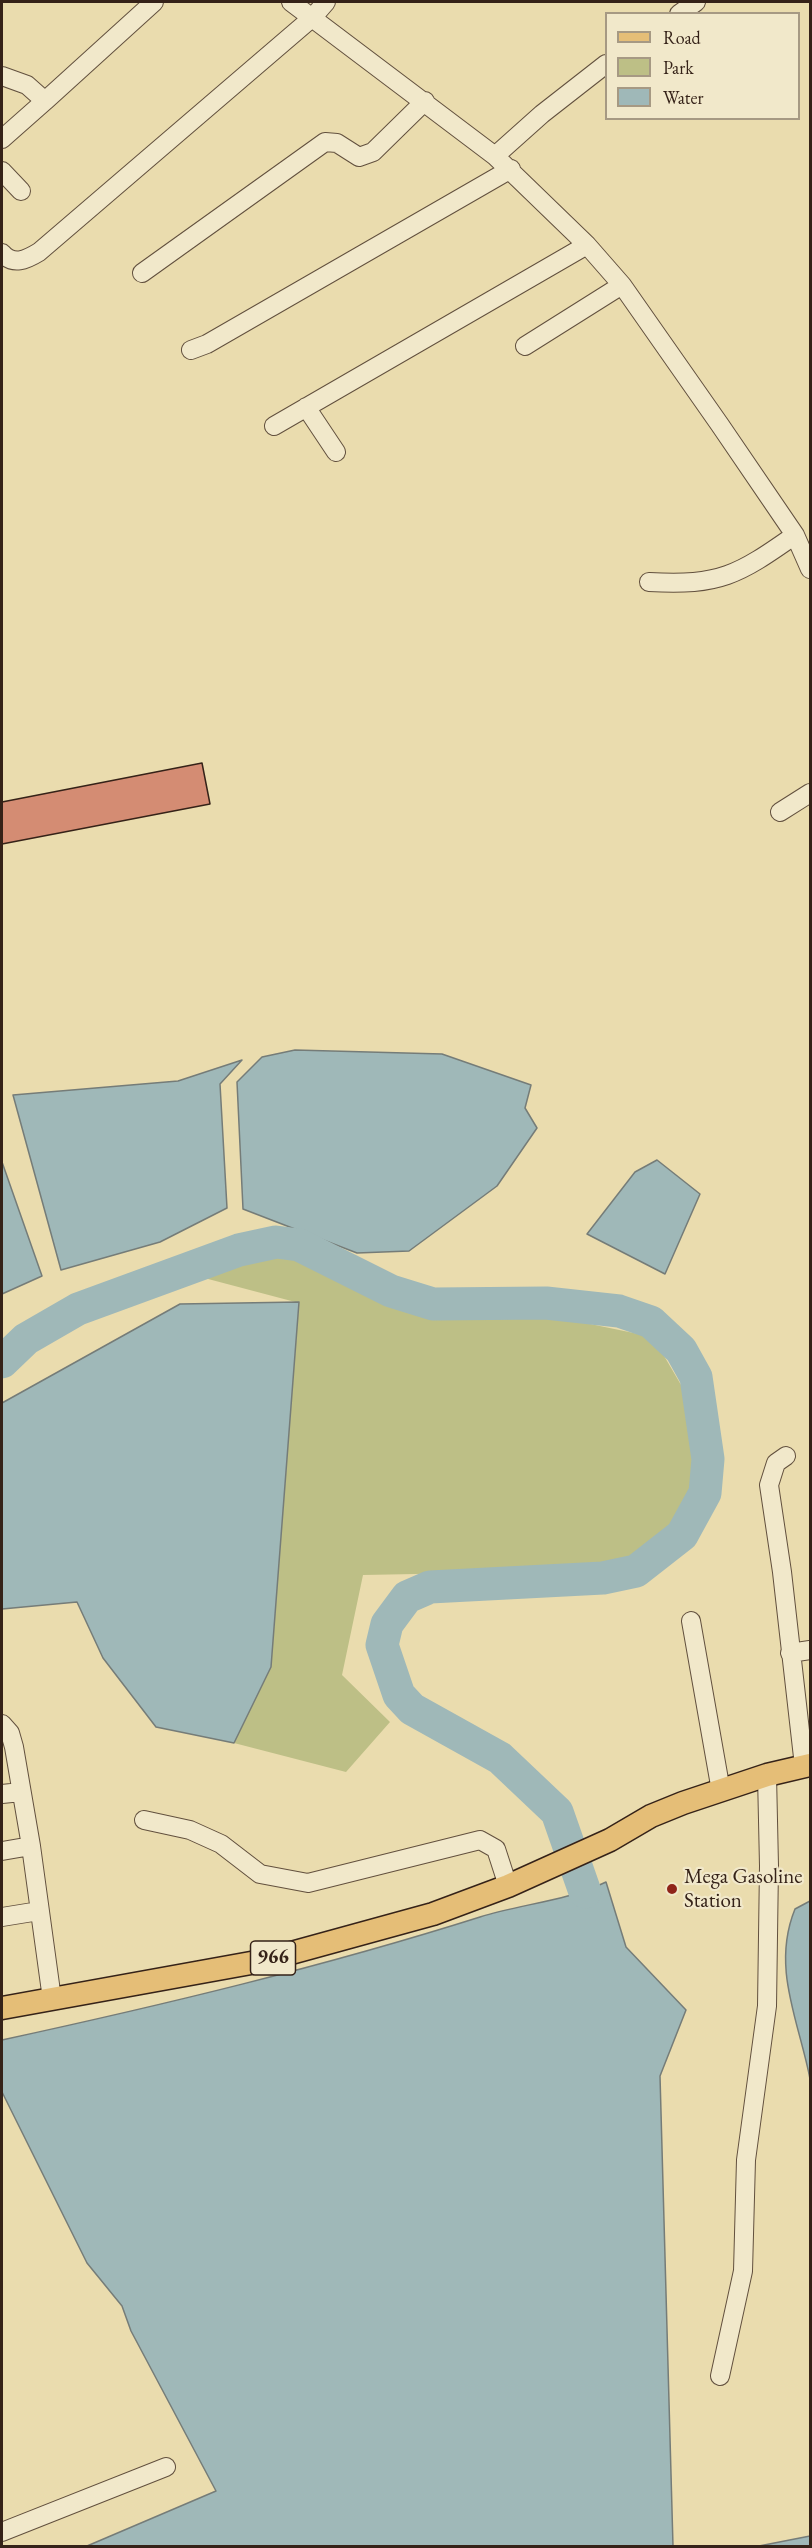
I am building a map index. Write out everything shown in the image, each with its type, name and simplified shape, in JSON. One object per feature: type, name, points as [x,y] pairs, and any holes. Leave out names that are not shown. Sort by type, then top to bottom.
[{"type":"main road","name":"966","points":[[2,2008],[262,1961],[433,1914],[508,1886],[610,1840],[651,1816],[767,1775],[807,1766]]},
{"type":"street","points":[[2,139],[154,2]]},
{"type":"street","points":[[291,2],[425,100],[511,169],[587,245],[622,285],[795,535],[810,568]]},
{"type":"street","points":[[2,253],[11,260],[20,261],[39,252],[313,17],[326,2]]},
{"type":"street","points":[[682,12],[696,2]]},
{"type":"street","points":[[495,156],[571,90],[605,65]]},
{"type":"street","points":[[2,76],[27,85],[45,101]]},
{"type":"street","points":[[142,273],[325,142],[338,143],[358,157],[373,152],[425,100]]},
{"type":"street","points":[[191,350],[207,344],[511,169]]},
{"type":"street","points":[[2,171],[21,190]]},
{"type":"street","points":[[273,426],[587,245]]},
{"type":"street","points":[[525,346],[622,285]]},
{"type":"street","points":[[306,407],[336,452]]},
{"type":"street","points":[[650,582],[683,584],[716,580],[752,565],[795,535]]},
{"type":"street","points":[[780,812],[810,793]]},
{"type":"street","points":[[786,1456],[776,1463],[769,1485],[807,1766]]},
{"type":"street","points":[[691,1621],[721,1791]]},
{"type":"street","points":[[790,1653],[810,1650]]},
{"type":"street","points":[[2,1724],[10,1732],[8,1762],[21,1792],[31,1846],[52,1999]]},
{"type":"street","points":[[720,2376],[742,2271],[746,2160],[767,2006],[769,1831],[767,1775]]},
{"type":"street","points":[[2,1794],[21,1792]]},
{"type":"street","points":[[144,1820],[190,1830],[221,1844],[260,1874],[308,1883],[480,1840],[496,1849],[508,1886]]},
{"type":"street","points":[[2,1851],[31,1846]]},
{"type":"street","points":[[2,1917],[39,1911]]},
{"type":"street","points":[[2,2532],[166,2467]]},
{"type":"green space","points":[[249,1253],[292,1258],[425,1313],[571,1320],[653,1337],[691,1402],[694,1497],[645,1553],[573,1571],[363,1575],[342,1675],[390,1722],[346,1772],[234,1743],[271,1667],[299,1303],[193,1275]]},
{"type":"water","points":[[295,1050],[442,1054],[531,1085],[525,1108],[537,1128],[497,1186],[409,1251],[357,1253],[243,1209],[237,1082],[262,1057]]},
{"type":"water","points":[[242,1060],[220,1084],[227,1208],[160,1242],[61,1270],[13,1095],[178,1081]]},
{"type":"water","points":[[657,1160],[700,1194],[665,1274],[587,1234],[635,1172]]},
{"type":"water","points":[[2,1162],[42,1276],[2,1294]]},
{"type":"water","points":[[299,1302],[271,1667],[234,1743],[156,1727],[103,1658],[77,1602],[2,1609],[2,1403],[180,1304]]},
{"type":"water","points":[[606,1882],[626,1947],[686,2010],[660,2076],[673,2546],[87,2546],[216,2491],[131,2331],[122,2306],[87,2263],[2,2092],[2,2040],[302,1969],[496,1913],[576,1894]]},
{"type":"water","points":[[810,1901],[810,2079],[789,1994],[786,1952],[788,1931],[795,1909]]},
{"type":"water","points":[[810,2536],[810,2546],[759,2546]]},
{"type":"building","points":[[202,763],[210,804],[2,844],[2,802]]},
{"type":"waterway","points":[[2,1362],[26,1339],[78,1309],[239,1250],[276,1242],[299,1245],[391,1291],[433,1304],[546,1303],[619,1311],[651,1322],[681,1350],[696,1377],[708,1459],[705,1493],[682,1535],[636,1571],[603,1578],[430,1587],[407,1597],[387,1624],[382,1645],[399,1695],[412,1709],[500,1758],[557,1812],[585,1892]]},
{"type":"place","name":"Mega Gasoline Station","points":[[672,1889]]}]
